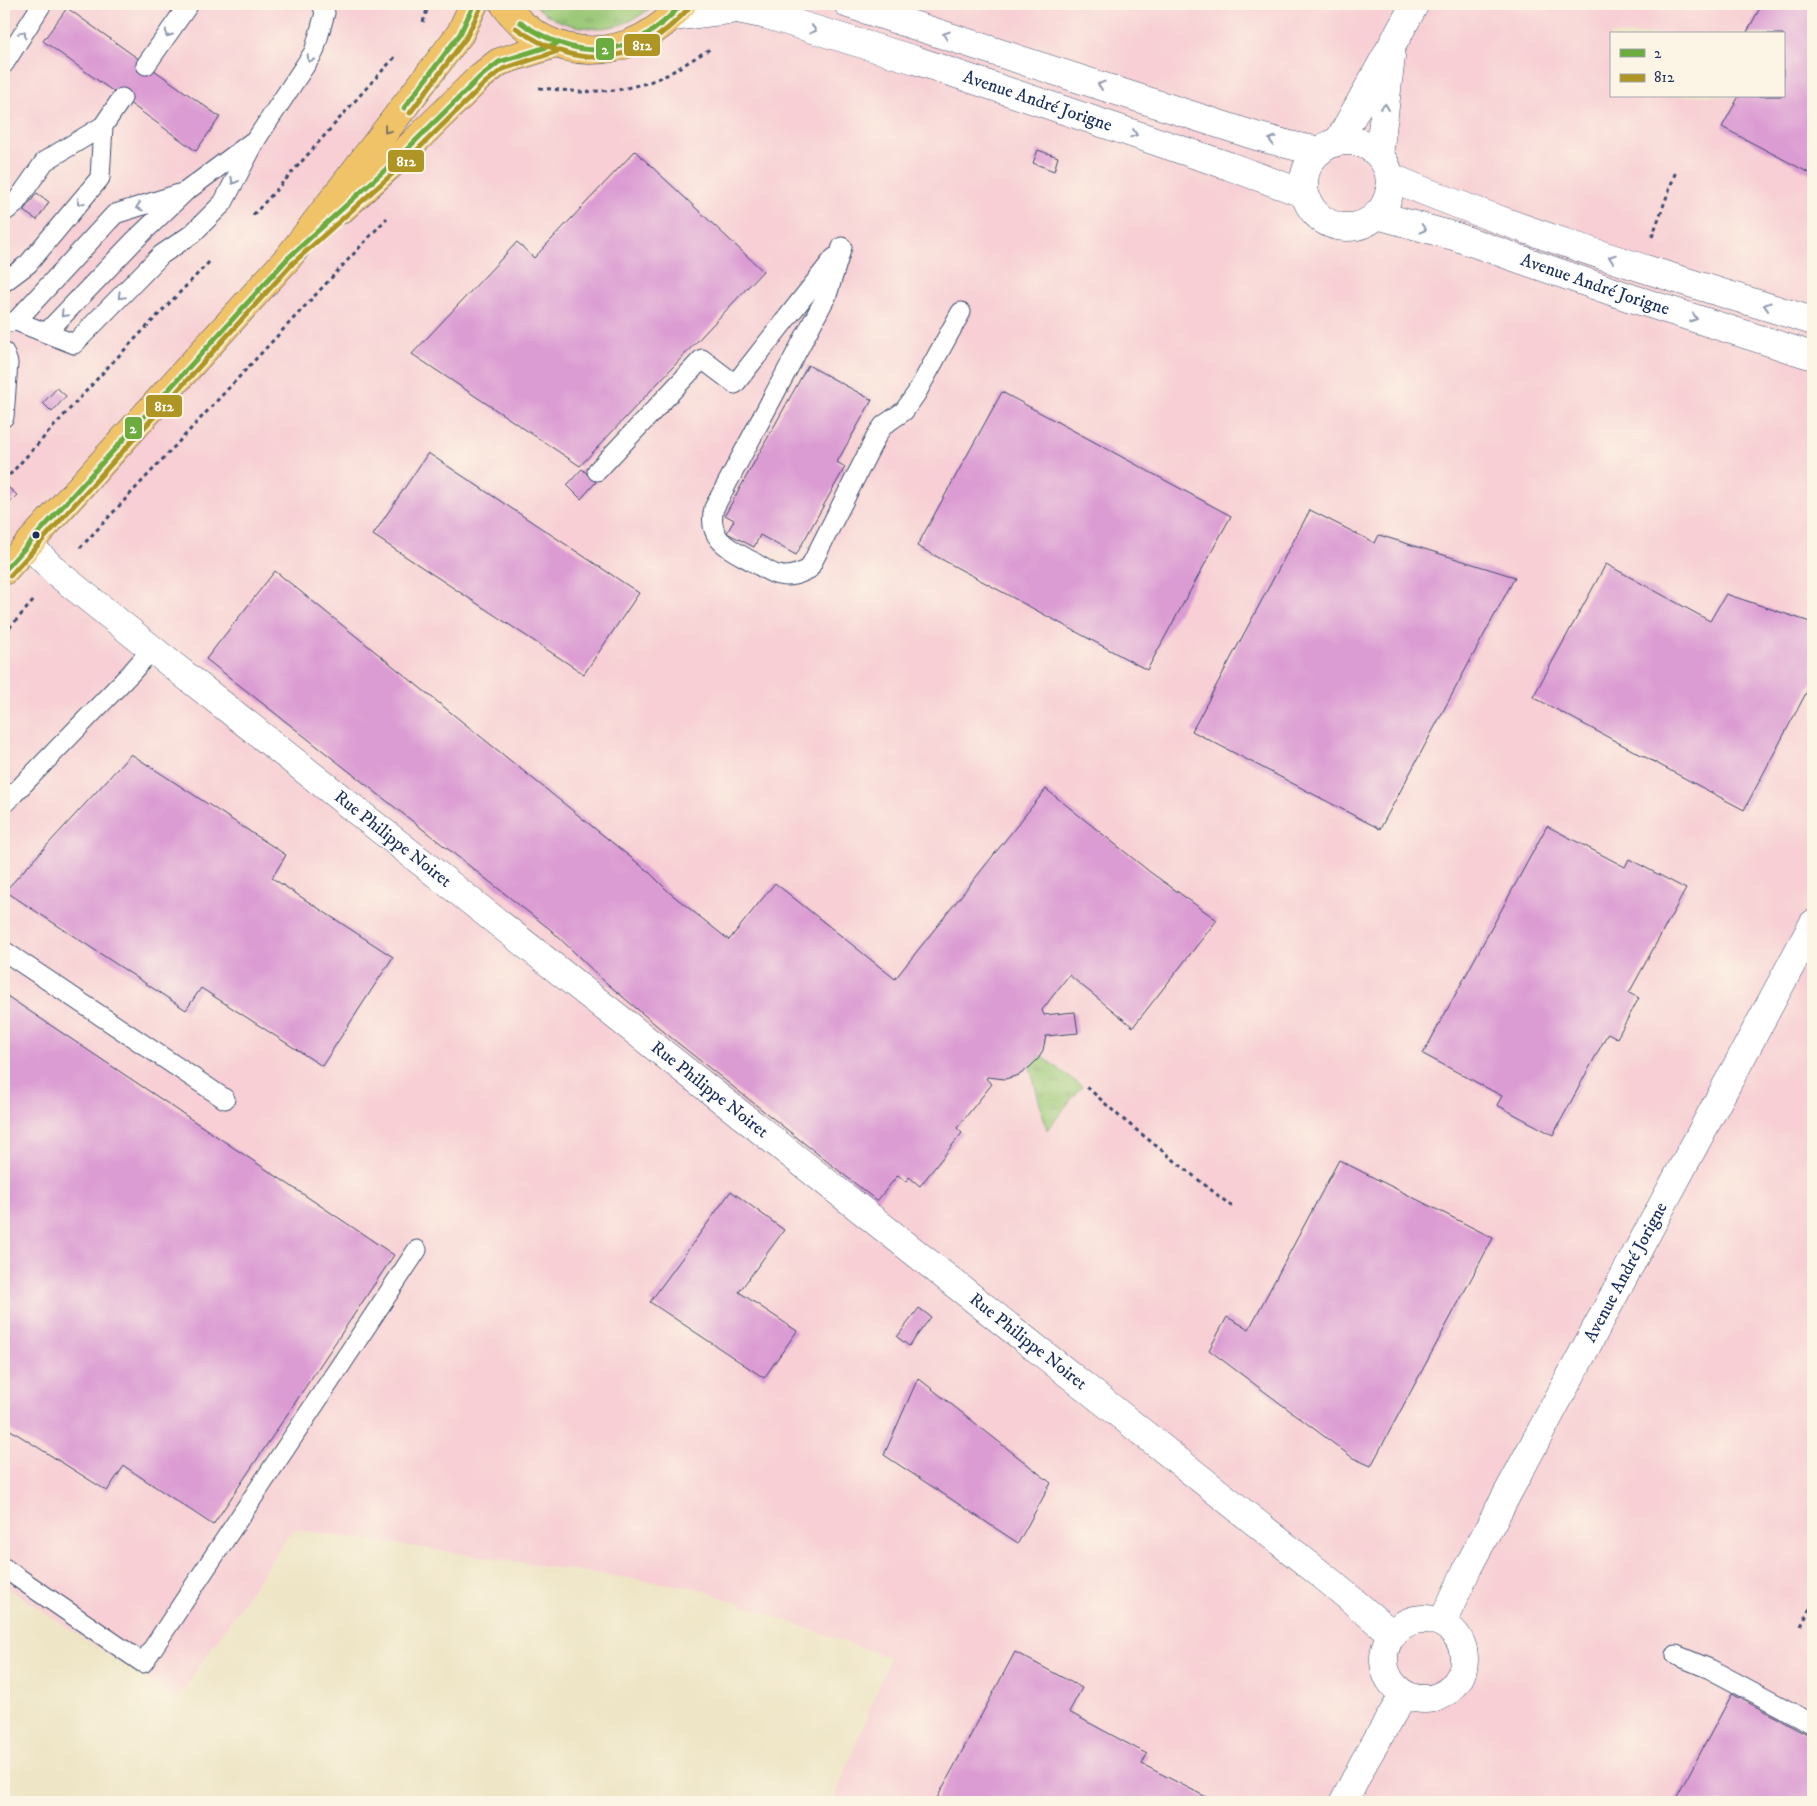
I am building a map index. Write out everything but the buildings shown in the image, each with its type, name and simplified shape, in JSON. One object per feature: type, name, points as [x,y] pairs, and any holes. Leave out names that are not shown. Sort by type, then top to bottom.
[{"type":"main road","points":[[4,572],[288,258],[460,34],[474,4]]},
{"type":"main road","points":[[504,4],[512,16],[533,33],[556,44],[581,50],[606,50],[631,44],[653,33],[677,10]]},
{"type":"main road","points":[[288,258],[395,161],[480,77],[500,62],[556,44]]},
{"type":"street","name":"Avenue André Jorigne","points":[[848,4],[1256,136],[1294,146],[1329,146]]},
{"type":"street","points":[[1393,43],[1385,166],[1390,192],[1385,205],[1366,222],[1354,226],[1341,226],[1329,223],[1318,216],[1310,206],[1305,194],[1306,170],[1312,160],[1329,146],[1415,4]]},
{"type":"street","name":"Avenue André Jorigne","points":[[677,10],[737,9],[767,15],[914,60],[1229,166],[1305,194]]},
{"type":"street","points":[[1329,146],[1358,142],[1369,147],[1385,166]]},
{"type":"street","name":"Avenue André Jorigne","points":[[1385,166],[1449,202],[1641,268],[1813,321]]},
{"type":"street","name":"Avenue André Jorigne","points":[[1376,215],[1457,238],[1631,298],[1813,356]]},
{"type":"street","name":"Rue Philippe Noiret","points":[[28,544],[57,573],[152,649],[1133,1424],[1373,1616],[1392,1634]]},
{"type":"street","name":"Avenue André Jorigne","points":[[1442,1623],[1472,1559],[1813,924]]},
{"type":"street","points":[[1429,1618],[1442,1623],[1455,1633],[1462,1647],[1464,1662],[1459,1678],[1445,1693],[1435,1697],[1425,1699],[1404,1694],[1388,1678],[1384,1667],[1384,1649],[1392,1634],[1402,1624],[1415,1619],[1429,1618]]},
{"type":"street","points":[[1344,1802],[1364,1762],[1404,1694]]},
{"type":"lane","points":[[4,64],[42,4]]},
{"type":"lane","points":[[146,65],[189,4]]},
{"type":"lane","points":[[185,192],[115,214],[10,322],[74,344],[161,254],[192,234],[223,203],[257,138],[314,52],[320,7]]},
{"type":"lane","points":[[4,212],[14,205],[45,161],[103,126],[122,98]]},
{"type":"lane","points":[[4,282],[28,264],[100,178],[103,126]]},
{"type":"lane","points":[[46,333],[134,241],[185,192],[257,138]]},
{"type":"lane","points":[[597,471],[702,360],[735,384],[814,286],[842,247],[828,295],[714,508],[712,518],[714,532],[722,544],[778,575],[797,575],[808,569],[878,433],[884,425],[904,411],[916,394],[961,312]]},
{"type":"lane","points":[[4,352],[8,363],[4,417]]},
{"type":"lane","points":[[4,804],[152,649]]},
{"type":"lane","points":[[4,951],[225,1099]]},
{"type":"lane","points":[[4,1568],[143,1663],[417,1250]]},
{"type":"lane","points":[[1676,1655],[1710,1669],[1813,1724]]},
{"type":"path","points":[[4,634],[131,492],[388,218]]},
{"type":"path","points":[[1087,1087],[1119,1116],[1234,1209]]},
{"type":"path","points":[[1801,1626],[1813,1604]]},
{"type":"shaded area","points":[[4,4],[1813,4],[1813,1802],[833,1802],[890,1658],[696,1588],[293,1529],[177,1699],[4,1586]]},
{"type":"green space","points":[[534,4],[655,4],[641,15],[625,23],[602,28],[589,28],[565,23],[553,18]]},
{"type":"green space","points":[[1040,1055],[1082,1086],[1047,1130],[1030,1067]]},
{"type":"transit line","name":"2","points":[[404,108],[460,34],[474,4]]},
{"type":"transit line","name":"2","points":[[520,22],[542,36],[564,45],[585,49],[605,49],[625,45],[644,36],[663,22],[682,4]]},
{"type":"transit line","name":"812","points":[[410,113],[466,38],[481,7]]},
{"type":"transit line","name":"812","points":[[516,28],[562,52],[585,57],[606,57],[627,52],[648,43],[668,28],[688,9]]},
{"type":"transit line","name":"2","points":[[4,571],[288,258],[395,161],[480,77],[499,62],[556,44]]},
{"type":"transit line","name":"812","points":[[10,576],[293,263],[400,167],[485,83],[503,69],[558,51]]}]
